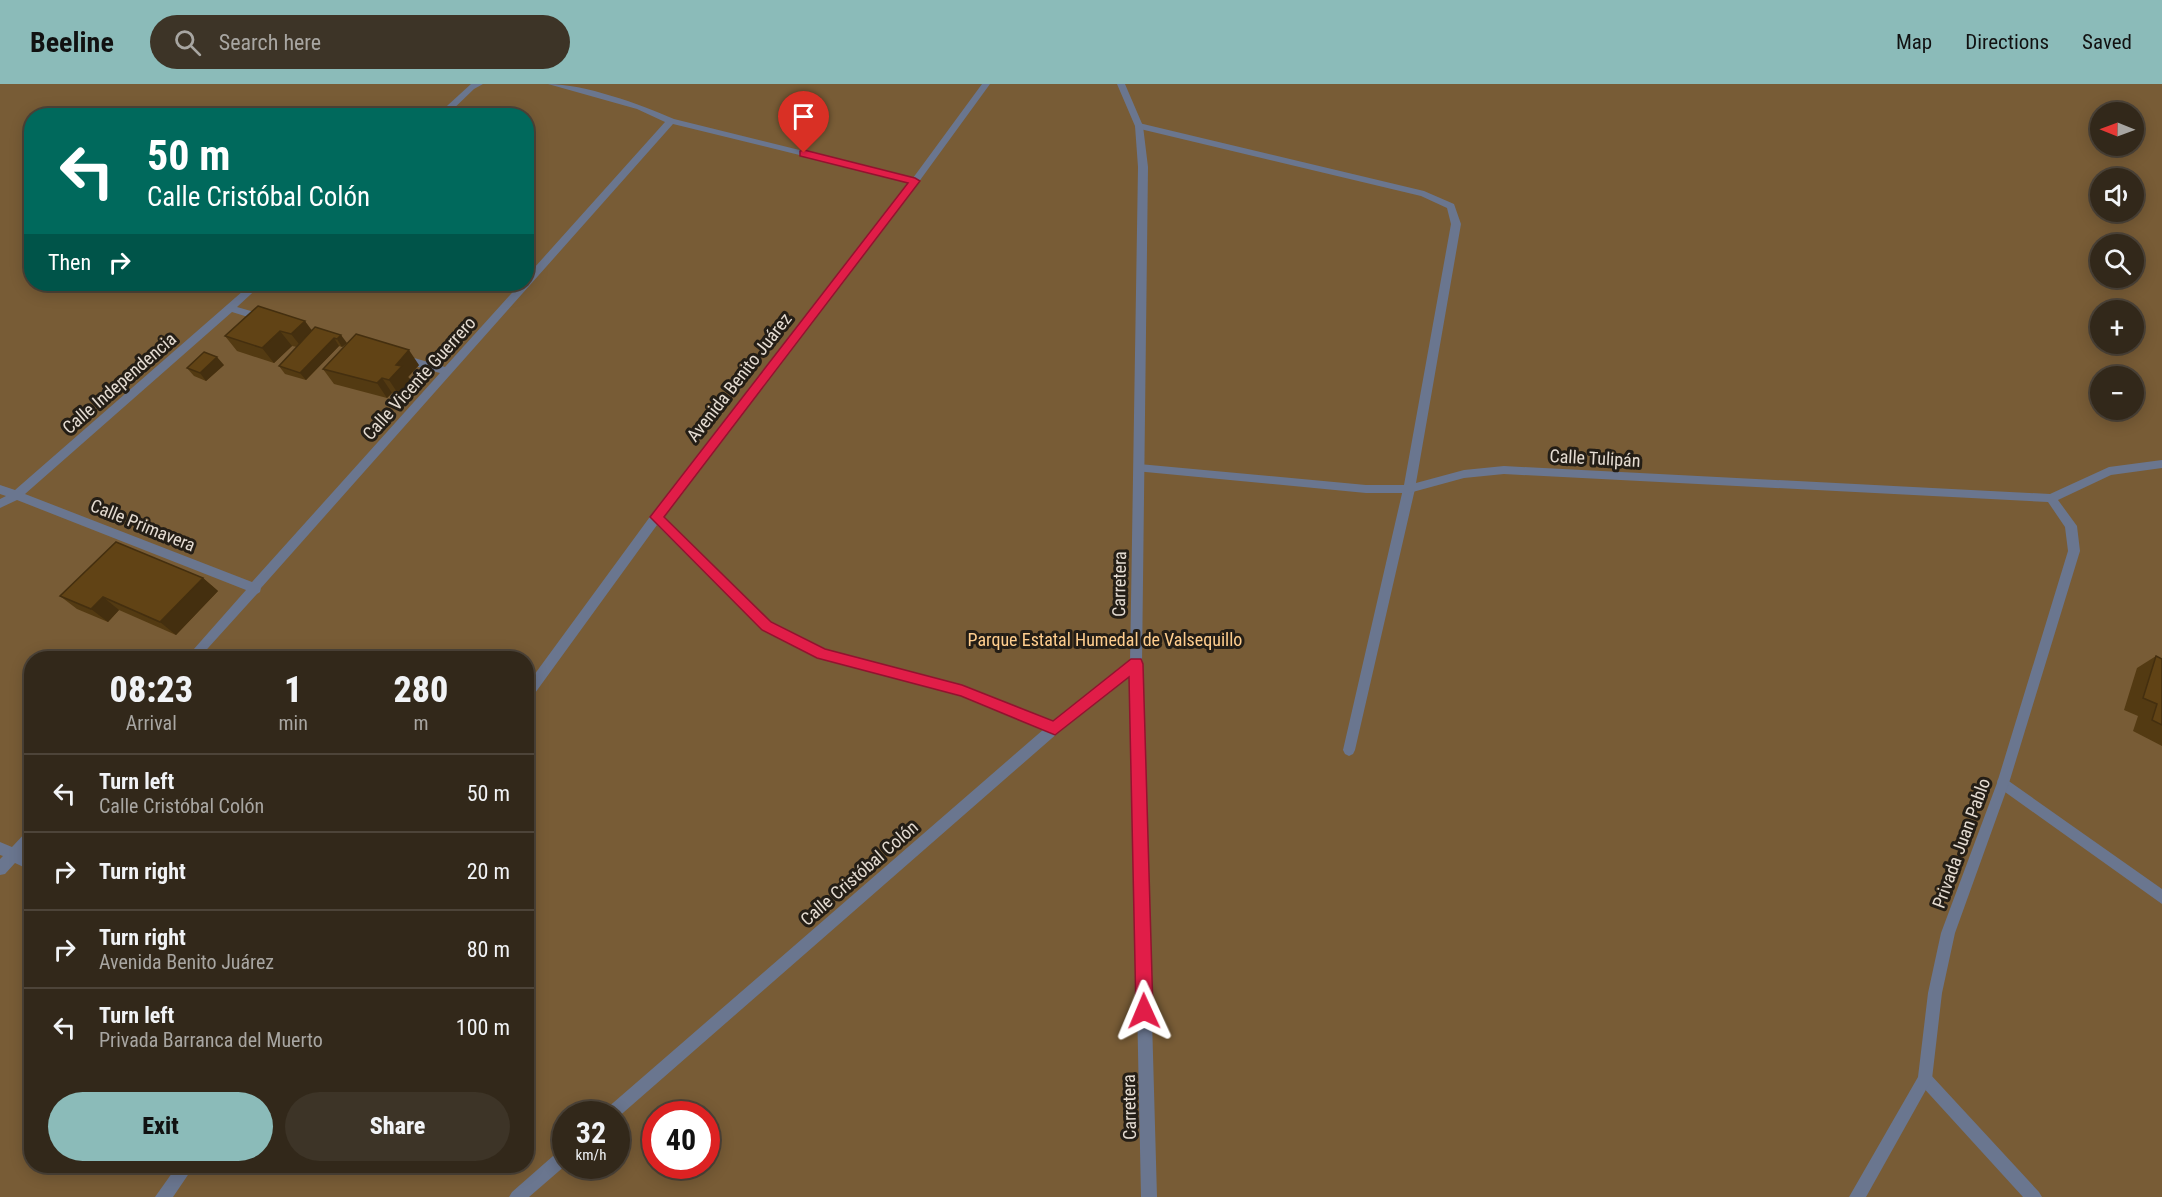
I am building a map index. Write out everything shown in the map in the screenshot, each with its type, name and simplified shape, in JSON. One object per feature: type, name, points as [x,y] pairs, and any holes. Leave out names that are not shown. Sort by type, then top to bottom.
[{"type":"street","points":[[552,84],[640,107],[671,121],[915,181]]},
{"type":"street","name":"Avenida Benito Juárez","points":[[534,685],[656,517],[915,181],[986,84]]},
{"type":"street","name":"Carretera","points":[[1121,84],[1138,126],[1143,167],[1136,664],[1149,1197]]},
{"type":"street","points":[[449,108],[475,86]]},
{"type":"street","name":"Calle Vicente Guerrero","points":[[534,275],[671,121]]},
{"type":"street","points":[[1138,126],[1424,194],[1450,206],[1456,224],[1409,489],[1349,750]]},
{"type":"street","name":"Calle Independencia","points":[[0,504],[17,495],[249,291]]},
{"type":"street","name":"Calle Vicente Guerrero","points":[[198,651],[520,291]]},
{"type":"street","points":[[230,308],[276,321]]},
{"type":"street","points":[[391,355],[448,372]]},
{"type":"street","points":[[2051,498],[2109,471],[2162,464]]},
{"type":"street","name":"Calle Tulipán","points":[[1139,468],[1366,489],[1409,489],[1464,474],[1504,470],[2051,498]]},
{"type":"street","name":"Calle Primavera","points":[[0,489],[256,589]]},
{"type":"street","name":"Privada Juan Pablo","points":[[1857,1197],[1926,1079],[1935,993],[1948,933],[2003,783],[2074,551],[2071,526],[2051,498]]},
{"type":"street","points":[[656,517],[766,626],[822,654],[962,691],[1055,728]]},
{"type":"street","name":"Calle Cristóbal Colón","points":[[626,1101],[1055,728],[1136,664]]},
{"type":"street","points":[[2003,783],[2162,897]]},
{"type":"street","points":[[0,869],[24,844]]},
{"type":"street","points":[[0,848],[24,861]]},
{"type":"street","points":[[1926,1079],[2034,1197]]},
{"type":"street","points":[[516,1197],[552,1166]]},
{"type":"street","points":[[163,1197],[181,1173]]},
{"type":"green space","name":"Parque Estatal Humedal de Valsequillo","points":[[0,84],[2162,84],[2162,1197],[0,1197]]},
{"type":"building","points":[[258,306],[305,321],[291,334],[280,331],[262,348],[225,336]]},
{"type":"building","points":[[315,327],[341,335],[337,339],[334,338],[300,373],[279,366]]},
{"type":"building","points":[[356,334],[409,350],[396,365],[402,366],[389,380],[382,378],[377,383],[323,369]]},
{"type":"building","points":[[204,352],[217,357],[200,373],[187,368]]},
{"type":"building","points":[[116,542],[203,578],[160,622],[103,597],[91,609],[60,596]]},
{"type":"building","points":[[2156,656],[2162,659],[2162,725],[2152,720],[2157,704],[2143,698]]},
{"type":"route","points":[[804,153],[915,181],[656,517],[766,626],[822,654],[962,691],[1055,728],[1136,664],[1144,1011]]}]
